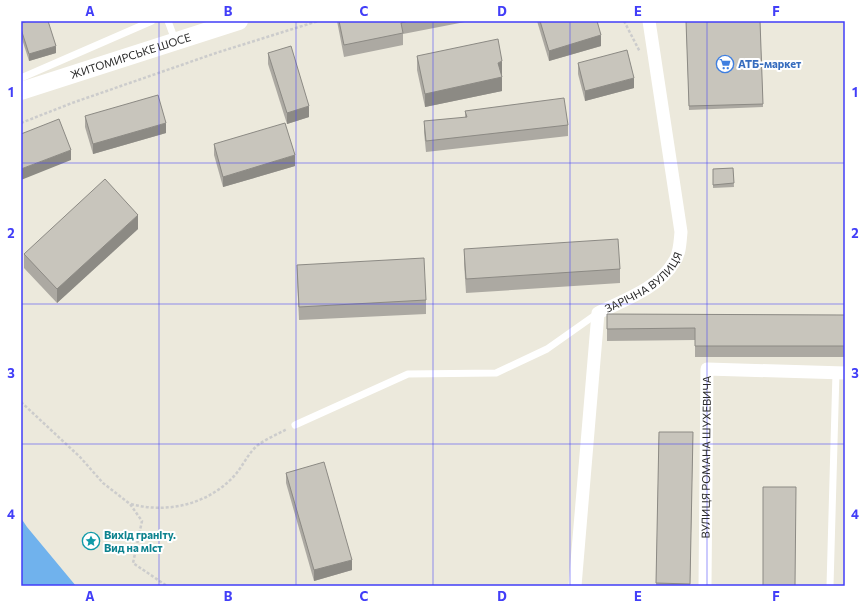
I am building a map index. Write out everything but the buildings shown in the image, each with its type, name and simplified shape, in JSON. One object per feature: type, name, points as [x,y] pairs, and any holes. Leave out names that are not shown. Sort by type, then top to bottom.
[{"type":"main road","name":"ЖИТОМИРСЬКЕ ШОСЕ","points":[[21,91],[239,21]]},
{"type":"street","name":"ЗАРІЧНА ВУЛИЦЯ","points":[[575,586],[598,313],[634,296],[652,284],[675,262],[679,249],[681,232],[648,21]]},
{"type":"street","name":"ВУЛИЦЯ РОМАНА ШУХЕВИЧА","points":[[705,586],[707,370],[840,372]]},
{"type":"lane","points":[[21,78],[152,21]]},
{"type":"lane","points":[[168,21],[176,42]]},
{"type":"lane","points":[[295,425],[408,374],[496,373],[547,349],[598,313]]},
{"type":"lane","points":[[830,586],[840,372]]},
{"type":"path","points":[[21,123],[72,103],[209,56],[318,21]]},
{"type":"path","points":[[21,402],[80,457],[103,483],[130,504],[142,521],[133,563],[167,586]]},
{"type":"path","points":[[130,504],[148,508],[176,508],[208,496],[235,475],[257,446],[295,425]]},
{"type":"water","points":[[21,518],[27,527],[76,586],[21,586]]},
{"type":"place","name":"АТБ-маркет","points":[[725,64]]},
{"type":"place","name":"Вихід граніту. Вид на міст","points":[[91,541]]}]
